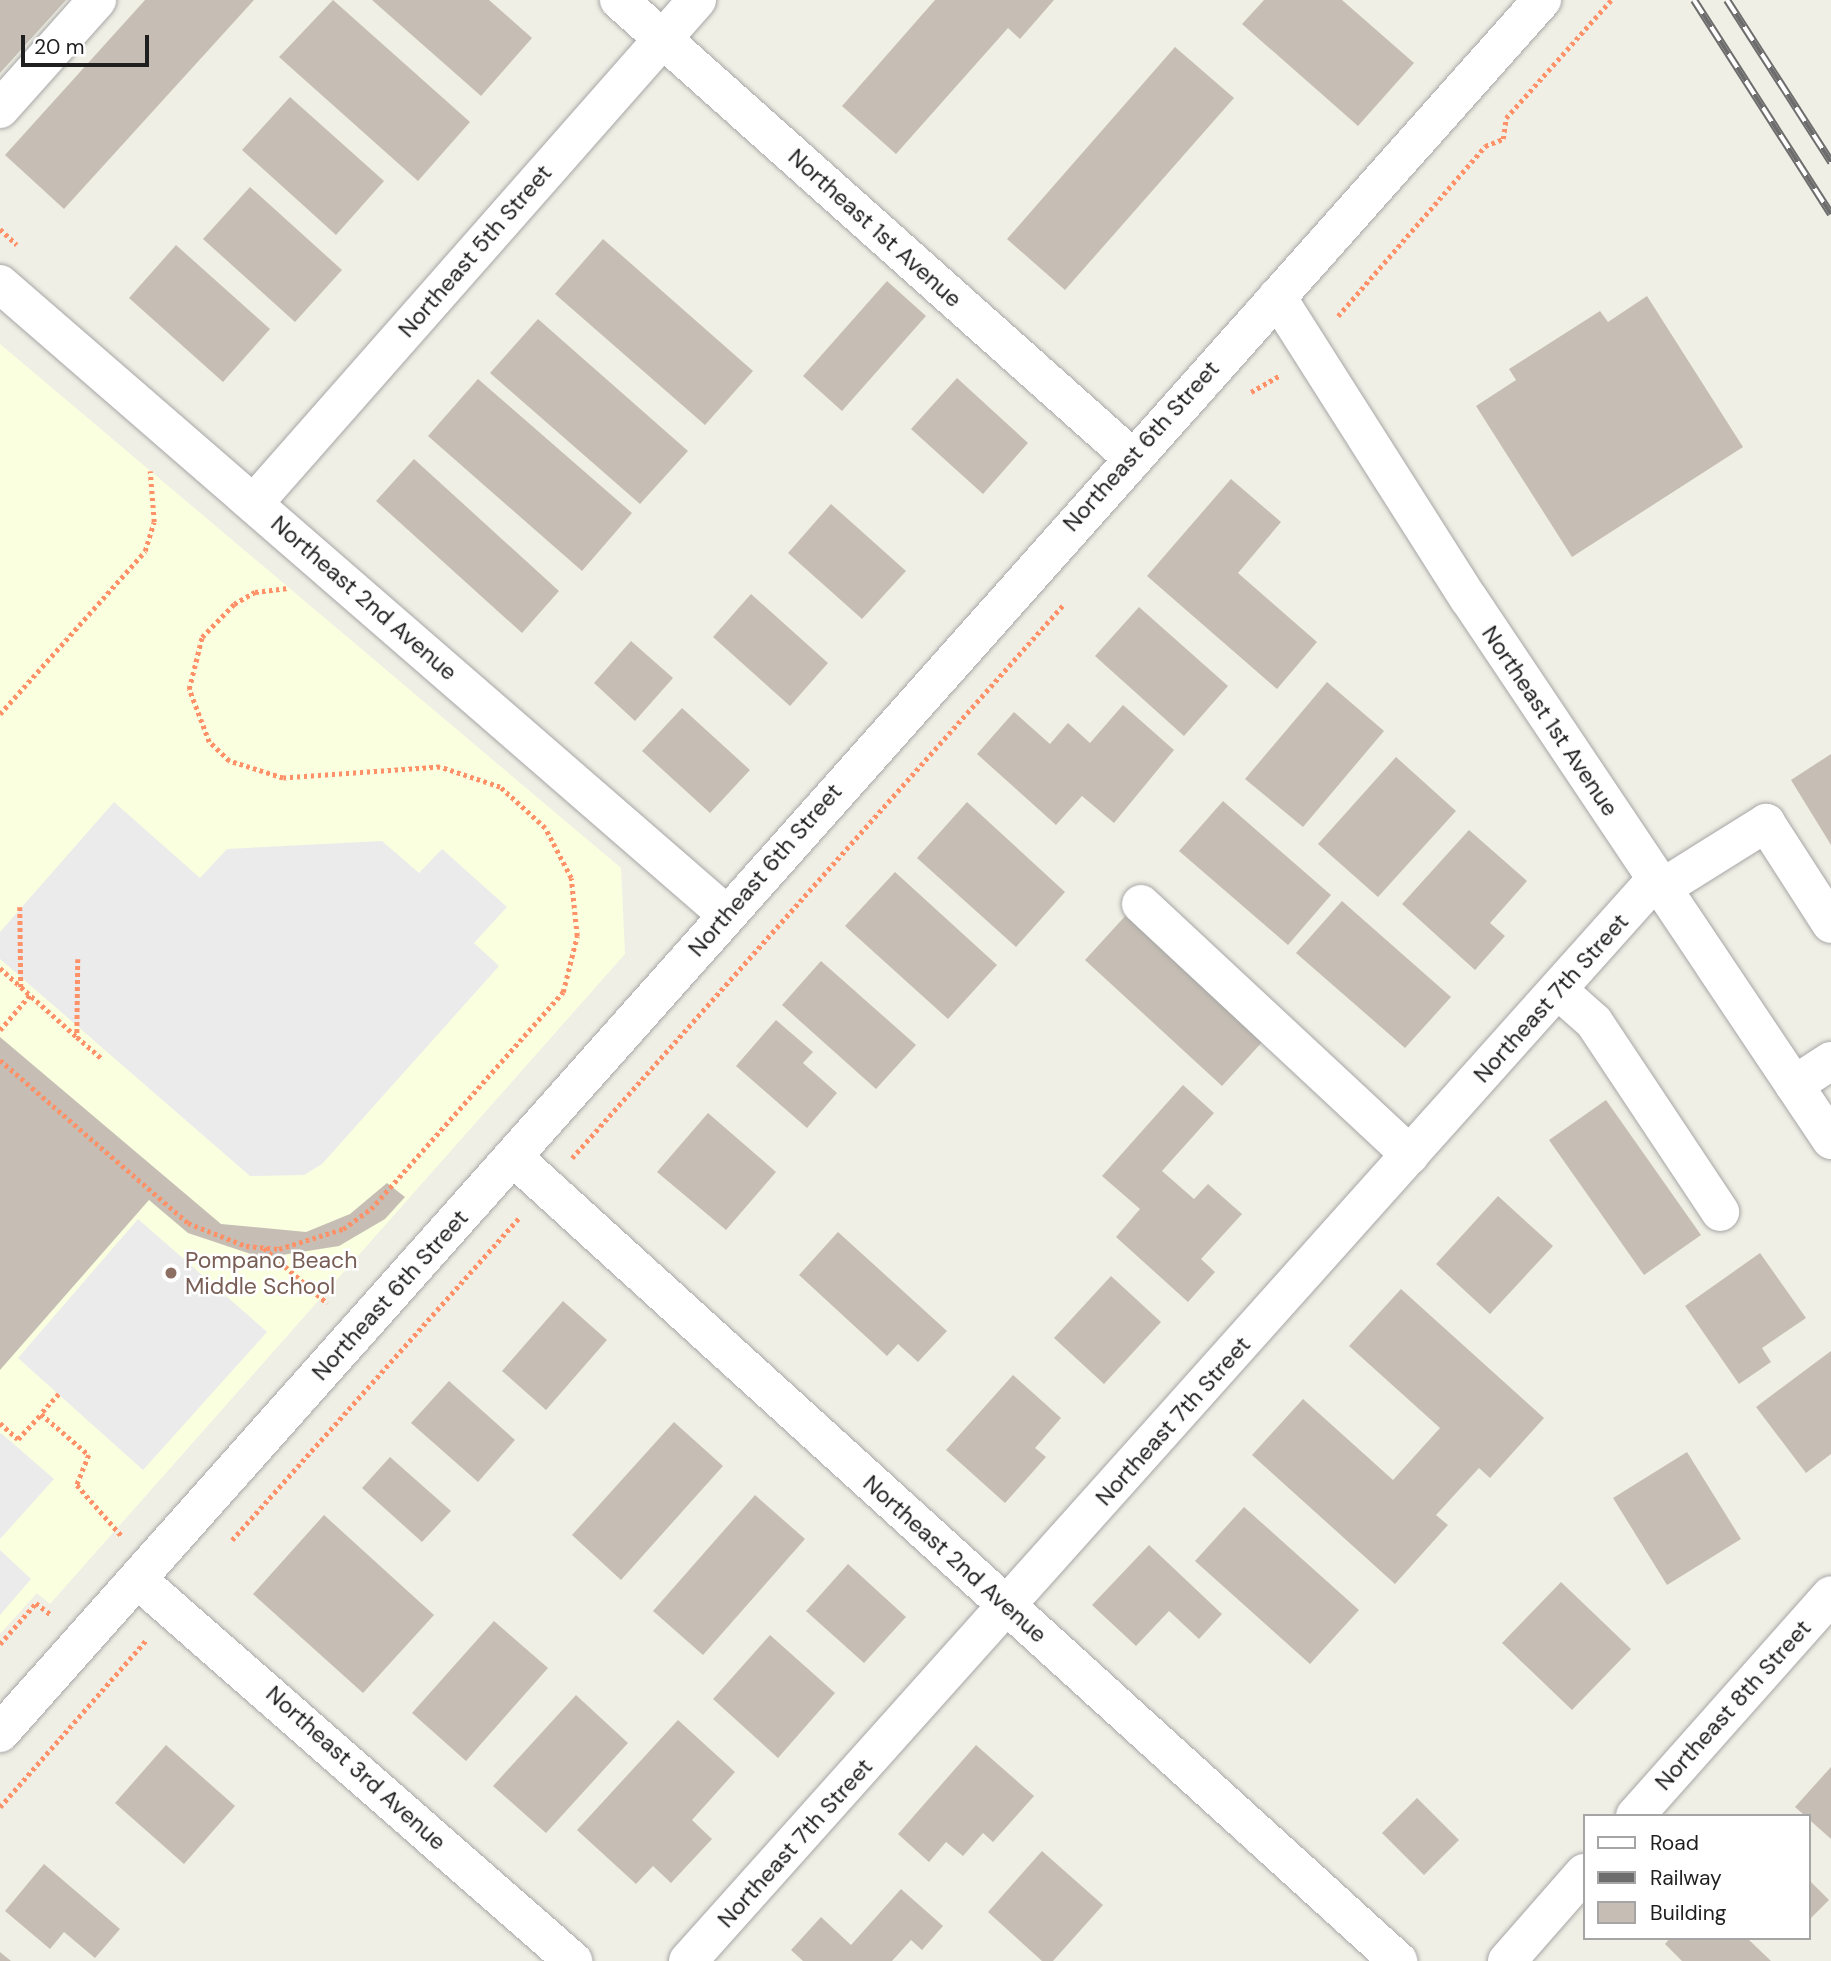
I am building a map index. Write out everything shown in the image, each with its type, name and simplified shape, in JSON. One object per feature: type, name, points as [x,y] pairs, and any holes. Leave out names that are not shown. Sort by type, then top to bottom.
[{"type":"street","points":[[0,109],[97,0]]},
{"type":"street","name":"Northeast 1st Avenue","points":[[619,0],[1130,456]]},
{"type":"street","name":"Northeast 5th Street","points":[[254,502],[697,0]]},
{"type":"street","name":"Northeast 6th Street","points":[[0,1733],[1533,4]]},
{"type":"street","name":"Northeast 2nd Avenue","points":[[0,284],[726,914]]},
{"type":"street","name":"Northeast 1st Avenue","points":[[1276,297],[1659,883],[1831,1140]]},
{"type":"street","name":"Northeast 7th Street","points":[[688,1961],[1008,1607],[1558,990],[1659,883],[1766,823],[1831,924]]},
{"type":"street","points":[[1141,904],[1410,1155]]},
{"type":"street","points":[[1558,990],[1594,1022],[1720,1212]]},
{"type":"street","points":[[1794,1085],[1831,1061]]},
{"type":"street","name":"Northeast 2nd Avenue","points":[[513,1157],[1398,1961]]},
{"type":"street","name":"Northeast 3rd Avenue","points":[[137,1579],[174,1605],[573,1961]]},
{"type":"street","name":"Northeast 8th Street","points":[[1637,1814],[1831,1595]]},
{"type":"street","points":[[1507,1961],[1582,1875]]},
{"type":"path","points":[[1248,394],[1314,356],[1343,306],[1485,146],[1503,139],[1506,118],[1611,0]]},
{"type":"path","points":[[0,714],[145,551],[154,522],[148,462]]},
{"type":"path","points":[[0,1060],[188,1223],[263,1247],[306,1244],[371,1209],[549,1014],[563,992],[577,936],[571,878],[545,828],[500,787],[440,767],[283,778],[229,761],[209,742],[189,689],[202,637],[234,604],[255,592],[294,588]]},
{"type":"path","points":[[229,1542],[1066,601]]},
{"type":"path","points":[[20,907],[21,987]]},
{"type":"path","points":[[77,1037],[78,959]]},
{"type":"path","points":[[0,968],[101,1058]]},
{"type":"path","points":[[0,1030],[30,995]]},
{"type":"path","points":[[263,1247],[327,1303]]},
{"type":"path","points":[[0,1423],[18,1439],[59,1395]]},
{"type":"path","points":[[41,1414],[89,1455],[77,1485],[121,1535]]},
{"type":"path","points":[[0,1807],[174,1605]]},
{"type":"shaded area","name":"Pompano Beach Middle School","points":[[0,344],[621,868],[625,954],[50,1604],[37,1593],[0,1634]]},
{"type":"shaded area","points":[[114,802],[200,878],[227,849],[382,841],[419,873],[442,849],[507,907],[474,943],[499,966],[322,1164],[304,1175],[250,1176],[0,959],[0,932]]},
{"type":"shaded area","points":[[138,1219],[267,1332],[143,1470],[18,1358]]},
{"type":"shaded area","points":[[0,1434],[54,1479],[0,1539]]},
{"type":"shaded area","points":[[0,1550],[31,1579],[0,1615]]},
{"type":"building","points":[[0,0],[66,0],[0,73]]},
{"type":"building","points":[[145,0],[254,0],[64,209],[5,155]]},
{"type":"building","points":[[333,0],[470,122],[418,181],[279,57]]},
{"type":"building","points":[[372,0],[489,0],[532,38],[481,96]]},
{"type":"building","points":[[935,0],[1054,0],[1020,39],[1008,28],[896,154],[842,106]]},
{"type":"building","points":[[1264,0],[1342,0],[1414,63],[1358,126],[1242,24]]},
{"type":"building","points":[[1175,47],[1234,98],[1065,290],[1007,239]]},
{"type":"building","points":[[290,97],[384,181],[336,235],[242,150]]},
{"type":"building","points":[[250,187],[342,270],[295,322],[203,239]]},
{"type":"building","points":[[603,239],[753,371],[705,425],[555,294]]},
{"type":"building","points":[[176,245],[270,329],[223,382],[129,298]]},
{"type":"building","points":[[887,281],[926,316],[842,411],[803,376]]},
{"type":"building","points":[[1647,296],[1743,447],[1572,557],[1476,406],[1516,380],[1509,369],[1600,311],[1608,322]]},
{"type":"building","points":[[538,319],[688,451],[640,504],[490,373]]},
{"type":"building","points":[[957,378],[1028,443],[983,494],[911,429]]},
{"type":"building","points":[[478,379],[632,513],[582,571],[428,436]]},
{"type":"building","points":[[414,459],[559,591],[522,633],[376,501]]},
{"type":"building","points":[[1231,479],[1281,522],[1238,573],[1317,642],[1277,689],[1147,576]]},
{"type":"building","points":[[831,504],[906,571],[862,619],[788,553]]},
{"type":"building","points":[[751,594],[828,663],[790,706],[713,637]]},
{"type":"building","points":[[1139,607],[1228,686],[1184,736],[1095,656]]},
{"type":"building","points":[[631,641],[673,678],[635,721],[594,683]]},
{"type":"building","points":[[1327,682],[1384,731],[1303,827],[1245,779]]},
{"type":"building","points":[[1123,705],[1174,750],[1114,823],[1082,796],[1056,825],[977,754],[1014,712],[1050,744],[1068,723],[1090,743]]},
{"type":"building","points":[[682,708],[750,770],[710,813],[642,751]]},
{"type":"building","points":[[1831,754],[1831,845],[1791,780]]},
{"type":"building","points":[[1396,757],[1456,811],[1378,897],[1318,844]]},
{"type":"building","points":[[1223,801],[1331,895],[1288,945],[1179,851]]},
{"type":"building","points":[[967,802],[1065,892],[1016,947],[917,858]]},
{"type":"building","points":[[1469,830],[1527,881],[1490,923],[1505,936],[1475,970],[1402,904]]},
{"type":"building","points":[[895,872],[997,965],[948,1019],[845,926]]},
{"type":"building","points":[[1342,901],[1451,997],[1405,1048],[1296,953]]},
{"type":"building","points":[[1127,914],[1264,1040],[1222,1086],[1085,960]]},
{"type":"building","points":[[821,961],[916,1045],[876,1089],[782,1005]]},
{"type":"building","points":[[776,1020],[813,1052],[803,1063],[837,1093],[807,1128],[736,1066]]},
{"type":"building","points":[[0,1037],[221,1224],[306,1232],[350,1214],[387,1183],[405,1197],[385,1219],[339,1246],[263,1258],[188,1233],[149,1200],[0,1370]]},
{"type":"building","points":[[1183,1085],[1214,1113],[1162,1171],[1194,1199],[1208,1184],[1242,1214],[1201,1259],[1215,1272],[1188,1302],[1116,1237],[1140,1209],[1102,1176]]},
{"type":"building","points":[[1606,1100],[1701,1235],[1644,1275],[1549,1140]]},
{"type":"building","points":[[708,1113],[776,1172],[726,1230],[657,1172]]},
{"type":"building","points":[[1498,1196],[1553,1246],[1490,1314],[1436,1264]]},
{"type":"building","points":[[838,1232],[947,1331],[918,1362],[898,1344],[887,1356],[799,1275]]},
{"type":"building","points":[[1760,1253],[1806,1318],[1762,1348],[1771,1362],[1739,1384],[1685,1306]]},
{"type":"building","points":[[1111,1276],[1161,1322],[1104,1384],[1054,1338]]},
{"type":"building","points":[[1401,1289],[1544,1418],[1490,1478],[1479,1468],[1436,1515],[1448,1525],[1395,1584],[1252,1455],[1303,1399],[1393,1480],[1440,1428],[1349,1346]]},
{"type":"building","points":[[563,1301],[607,1340],[546,1410],[502,1371]]},
{"type":"building","points":[[1831,1351],[1831,1454],[1806,1473],[1756,1407]]},
{"type":"building","points":[[1013,1375],[1061,1418],[1035,1448],[1046,1457],[1005,1503],[946,1450]]},
{"type":"building","points":[[449,1381],[515,1440],[478,1482],[411,1423]]},
{"type":"building","points":[[674,1422],[723,1466],[621,1580],[572,1535]]},
{"type":"building","points":[[1687,1452],[1741,1539],[1667,1585],[1613,1498]]},
{"type":"building","points":[[390,1457],[451,1511],[422,1542],[362,1488]]},
{"type":"building","points":[[755,1495],[805,1539],[703,1655],[653,1611]]},
{"type":"building","points":[[1244,1507],[1359,1610],[1310,1664],[1195,1561]]},
{"type":"building","points":[[324,1515],[434,1615],[363,1693],[253,1594]]},
{"type":"building","points":[[1149,1545],[1222,1614],[1199,1639],[1169,1611],[1136,1646],[1092,1605]]},
{"type":"building","points":[[848,1564],[906,1617],[864,1663],[806,1611]]},
{"type":"building","points":[[1561,1582],[1631,1649],[1572,1710],[1502,1643]]},
{"type":"building","points":[[494,1621],[548,1668],[466,1761],[412,1713]]},
{"type":"building","points":[[770,1635],[835,1693],[778,1758],[713,1699]]},
{"type":"building","points":[[576,1695],[628,1743],[546,1833],[493,1786]]},
{"type":"building","points":[[678,1720],[735,1772],[692,1820],[712,1839],[671,1883],[653,1866],[636,1884],[577,1830]]},
{"type":"building","points":[[166,1745],[235,1806],[184,1864],[115,1803]]},
{"type":"building","points":[[976,1745],[1034,1796],[993,1842],[983,1833],[963,1856],[946,1842],[929,1862],[898,1834]]},
{"type":"building","points":[[1831,1767],[1831,1839],[1810,1820],[1810,1814],[1803,1814],[1795,1807]]},
{"type":"building","points":[[1417,1798],[1459,1840],[1424,1875],[1382,1833]]},
{"type":"building","points":[[1042,1851],[1103,1905],[1053,1961],[1042,1961],[988,1912]]},
{"type":"building","points":[[44,1864],[120,1929],[95,1958],[64,1932],[50,1949],[5,1911]]},
{"type":"building","points":[[1810,1881],[1829,1900],[1810,1919]]},
{"type":"building","points":[[901,1889],[943,1926],[922,1950],[911,1940],[892,1961],[803,1961],[791,1950],[821,1917],[851,1945]]},
{"type":"building","points":[[1668,1940],[1749,1940],[1771,1961],[1682,1961],[1665,1944]]},
{"type":"building","points":[[0,1952],[11,1961],[0,1961]]},
{"type":"railway","points":[[1694,0],[1831,214]]},
{"type":"railway","points":[[1727,0],[1831,162]]},
{"type":"place","name":"Pompano Beach Middle School","points":[[171,1273]]}]
